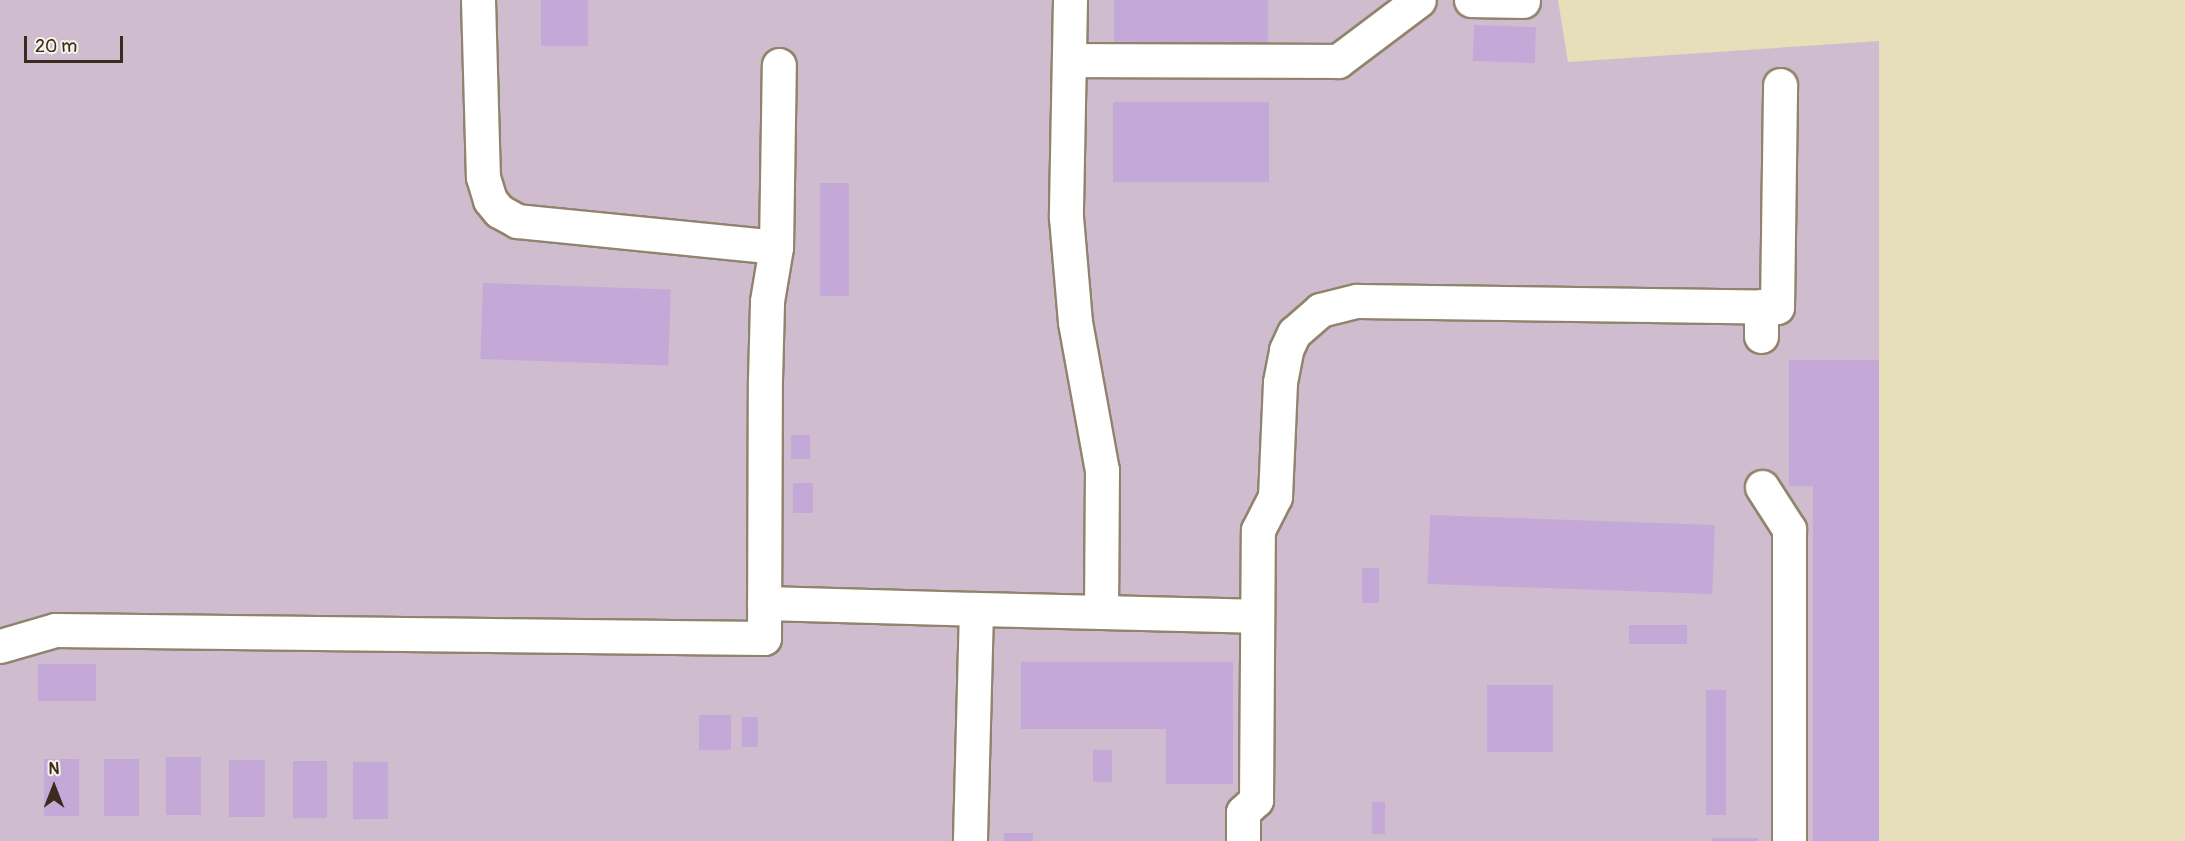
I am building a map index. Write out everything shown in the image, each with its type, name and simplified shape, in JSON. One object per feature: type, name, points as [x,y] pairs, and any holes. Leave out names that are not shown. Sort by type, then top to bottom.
[{"type":"lane","points":[[478,0],[483,177],[490,200],[499,211],[517,221],[776,247]]},
{"type":"lane","points":[[1071,0],[1066,217],[1075,322],[1102,470],[1101,612]]},
{"type":"lane","points":[[1069,60],[1338,61],[1419,0]]},
{"type":"lane","points":[[1471,0],[1523,1]]},
{"type":"lane","points":[[0,646],[55,630],[764,638],[767,312],[776,247],[780,65]]},
{"type":"lane","points":[[1243,841],[1243,812],[1256,800],[1258,530],[1275,496],[1280,382],[1286,350],[1304,321],[1320,310],[1357,301],[1761,321],[1778,307],[1780,85]]},
{"type":"lane","points":[[1762,487],[1789,529],[1789,841]]},
{"type":"lane","points":[[764,603],[1257,616]]},
{"type":"lane","points":[[970,841],[976,609]]},
{"type":"shaded area","points":[[0,0],[1558,0],[1568,62],[1879,41],[1879,841],[0,841]]},
{"type":"building","points":[[541,0],[588,0],[588,46],[541,46]]},
{"type":"building","points":[[1114,0],[1268,0],[1268,45],[1114,45]]},
{"type":"building","points":[[1474,25],[1536,27],[1535,63],[1473,61]]},
{"type":"building","points":[[1113,102],[1269,102],[1269,182],[1113,182]]},
{"type":"building","points":[[820,183],[849,183],[849,296],[820,296]]},
{"type":"building","points":[[483,283],[671,290],[668,366],[480,359]]},
{"type":"building","points":[[1789,360],[1879,360],[1879,841],[1813,841],[1813,486],[1789,486]]},
{"type":"building","points":[[791,435],[810,435],[810,459],[791,459]]},
{"type":"building","points":[[793,483],[813,483],[813,513],[793,513]]},
{"type":"building","points":[[1430,515],[1715,525],[1712,594],[1428,584]]},
{"type":"building","points":[[1362,568],[1379,568],[1379,603],[1362,603]]},
{"type":"building","points":[[1629,625],[1687,625],[1687,644],[1629,644]]},
{"type":"building","points":[[1021,662],[1233,662],[1233,784],[1166,784],[1166,729],[1021,729]]},
{"type":"building","points":[[38,664],[96,664],[96,701],[38,701]]},
{"type":"building","points":[[1487,685],[1553,685],[1553,752],[1487,752]]},
{"type":"building","points":[[1706,690],[1726,690],[1726,815],[1706,815]]},
{"type":"building","points":[[699,715],[731,715],[731,750],[699,750]]},
{"type":"building","points":[[742,717],[758,717],[758,747],[742,747]]},
{"type":"building","points":[[1093,750],[1112,750],[1112,782],[1093,782]]},
{"type":"building","points":[[166,757],[201,757],[201,815],[166,815]]},
{"type":"building","points":[[44,759],[79,759],[79,816],[44,816]]},
{"type":"building","points":[[104,759],[139,759],[139,816],[104,816]]},
{"type":"building","points":[[229,760],[265,760],[265,817],[229,817]]},
{"type":"building","points":[[293,761],[327,761],[327,818],[293,818]]},
{"type":"building","points":[[353,762],[388,762],[388,819],[353,819]]},
{"type":"building","points":[[1372,802],[1385,802],[1385,834],[1372,834]]},
{"type":"building","points":[[1004,833],[1033,833],[1033,841],[1004,841]]},
{"type":"building","points":[[1712,838],[1758,838],[1758,841],[1712,841]]}]
